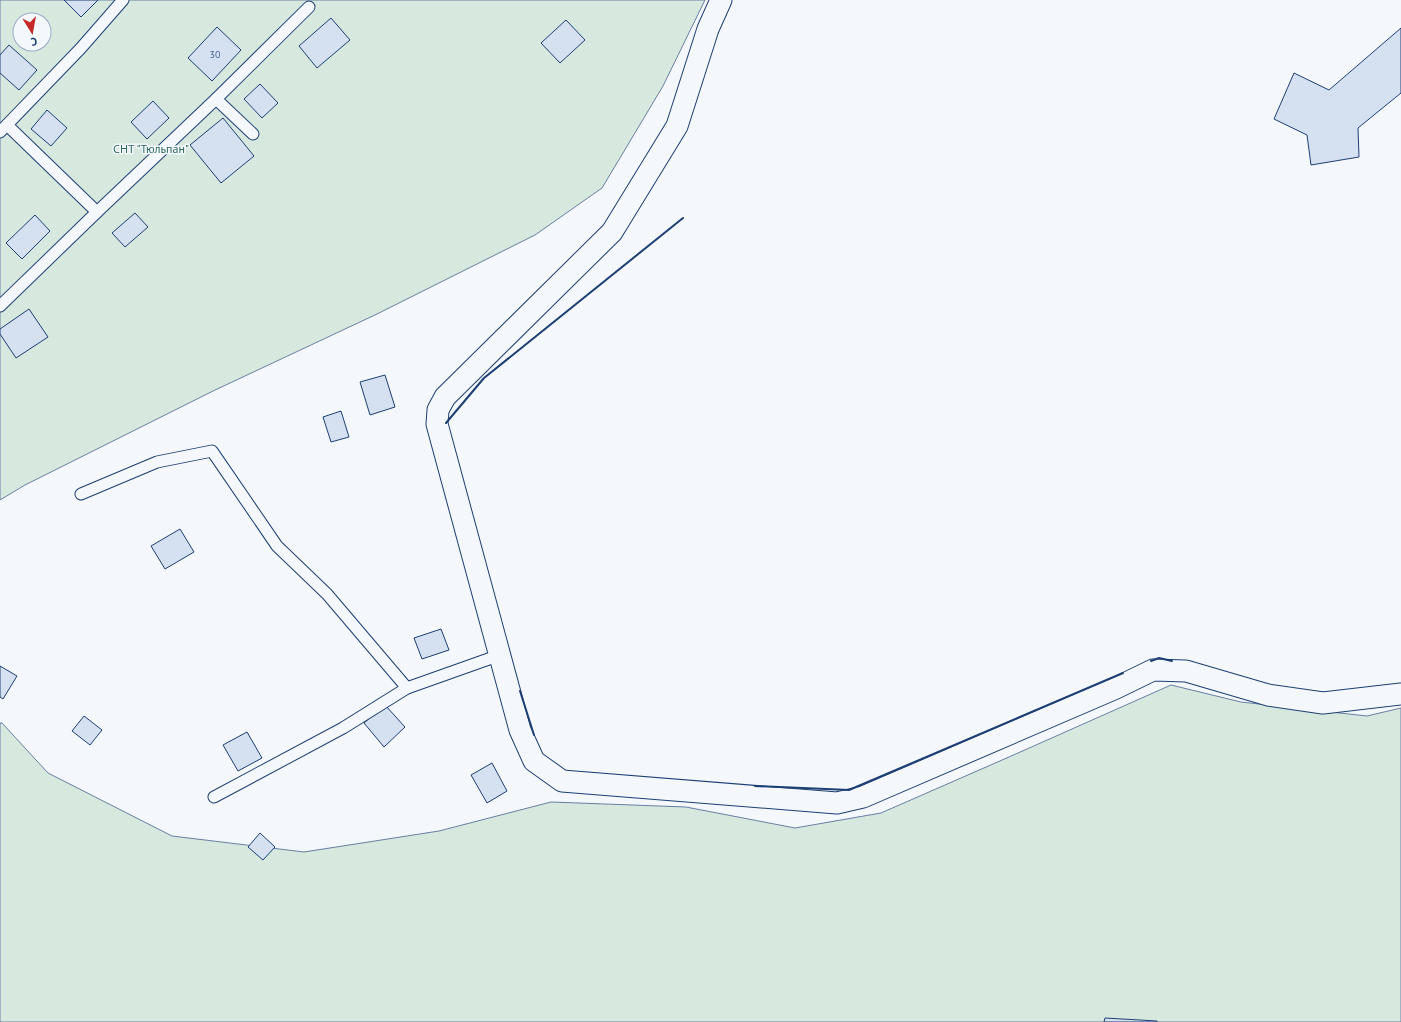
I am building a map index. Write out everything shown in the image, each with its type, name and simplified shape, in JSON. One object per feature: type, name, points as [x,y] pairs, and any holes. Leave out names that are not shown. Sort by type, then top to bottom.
[{"type":"street","points":[[721,0],[708,29],[677,126],[612,232],[445,397],[438,410],[437,424],[520,730],[534,761],[562,781],[837,803],[863,797],[1116,688],[1153,670],[1186,671],[1268,695],[1323,703],[1401,694]]},
{"type":"lane","points":[[97,212],[3,128],[81,48],[123,0]]},
{"type":"lane","points":[[0,306],[216,99],[309,7]]},
{"type":"lane","points":[[216,99],[253,134]]},
{"type":"lane","points":[[81,494],[157,462],[212,451],[278,546],[327,594],[407,688]]},
{"type":"lane","points":[[214,797],[343,728],[407,688],[500,655]]},
{"type":"green space","name":"СНТ \"Тюльпан\"","points":[[0,0],[705,0],[663,86],[602,188],[535,235],[377,314],[213,391],[25,485],[0,500]]},
{"type":"green space","points":[[1171,685],[1241,702],[1367,716],[1401,708],[1401,1022],[0,1022],[0,723],[2,723],[48,773],[172,836],[304,852],[439,831],[551,802],[686,807],[795,828],[881,813]]},
{"type":"building","points":[[64,0],[98,0],[81,17]]},
{"type":"building","points":[[331,18],[350,40],[317,68],[299,46]]},
{"type":"building","points":[[566,20],[585,40],[560,63],[541,43]]},
{"type":"building","points":[[217,27],[241,50],[212,81],[188,58]]},
{"type":"building","points":[[1401,28],[1401,93],[1358,128],[1359,157],[1311,165],[1307,135],[1274,119],[1294,73],[1329,90]]},
{"type":"building","points":[[9,45],[12,48],[12,52],[17,52],[37,70],[19,90],[0,73],[0,55]]},
{"type":"building","points":[[260,84],[278,103],[262,118],[244,99]]},
{"type":"building","points":[[153,101],[169,118],[147,139],[131,122]]},
{"type":"building","points":[[47,110],[67,128],[51,146],[31,129]]},
{"type":"building","points":[[223,118],[254,156],[221,183],[190,145]]},
{"type":"building","points":[[135,213],[148,227],[125,247],[112,233]]},
{"type":"building","points":[[35,215],[50,231],[22,259],[6,243]]},
{"type":"building","points":[[29,309],[48,337],[16,358],[0,334],[0,329]]},
{"type":"building","points":[[385,375],[395,407],[370,415],[360,382]]},
{"type":"building","points":[[341,411],[349,437],[331,442],[323,417]]},
{"type":"building","points":[[180,529],[194,552],[165,569],[151,546]]},
{"type":"building","points":[[441,629],[449,650],[422,659],[414,638]]},
{"type":"building","points":[[0,666],[17,676],[3,699],[0,697]]},
{"type":"building","points":[[385,705],[405,727],[384,747],[364,723]]},
{"type":"building","points":[[84,716],[102,730],[90,745],[72,731]]},
{"type":"building","points":[[247,732],[262,758],[238,771],[223,745]]},
{"type":"building","points":[[492,763],[507,791],[487,803],[471,775]]},
{"type":"building","points":[[260,833],[275,847],[263,860],[248,847]]},
{"type":"building","points":[[1105,1018],[1157,1021],[1157,1022],[1104,1022]]},
{"type":"wall","points":[[446,423],[484,378],[683,218]]},
{"type":"wall","points":[[1151,661],[1159,658],[1172,661]]},
{"type":"wall","points":[[755,786],[849,790],[1123,673]]},
{"type":"wall","points":[[520,691],[534,735]]}]
